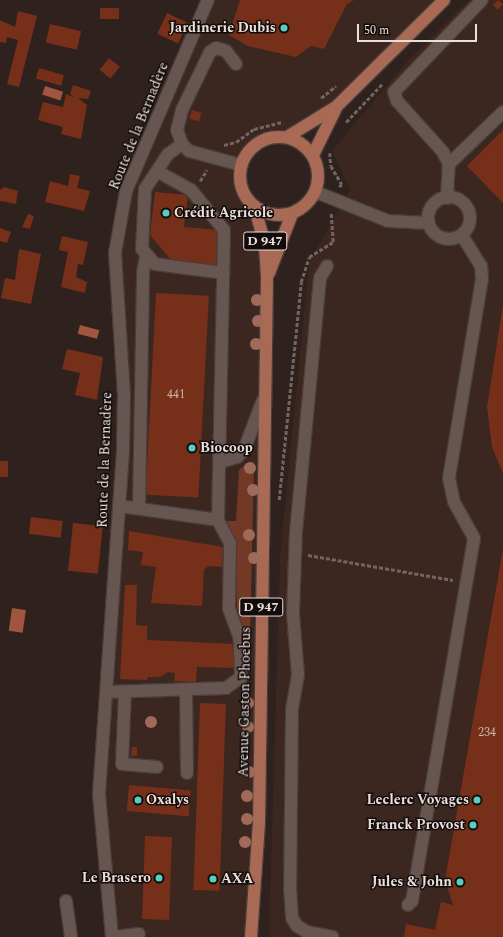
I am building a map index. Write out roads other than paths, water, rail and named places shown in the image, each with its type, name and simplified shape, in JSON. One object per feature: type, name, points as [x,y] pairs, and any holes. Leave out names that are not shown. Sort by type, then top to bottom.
[{"type":"main road","points":[[287,137],[336,108],[444,0]]},
{"type":"main road","points":[[313,155],[336,108]]},
{"type":"main road","points":[[275,137],[287,137],[306,147],[313,155],[318,167],[316,192],[310,202],[292,214],[279,216],[255,208],[242,189],[241,165],[254,146],[275,137]]},
{"type":"main road","name":"Avenue Gaston Phoebus","points":[[251,937],[259,824],[264,400],[268,276],[265,244],[255,208]]},
{"type":"main road","name":"Avenue Gaston Phoebus","points":[[268,276],[292,214]]},
{"type":"street","name":"Route de la Bernadère","points":[[113,937],[100,831],[102,762],[119,506],[124,395],[115,253],[126,191],[208,0]]},
{"type":"street","points":[[447,198],[449,164],[443,152],[397,101],[394,92],[482,0]]},
{"type":"street","points":[[236,64],[222,49],[213,49],[207,55],[182,110],[178,130],[182,144],[204,157],[241,165]]},
{"type":"street","points":[[449,164],[503,112]]},
{"type":"street","points":[[139,508],[143,272],[146,257],[141,228],[145,189],[159,172],[168,154],[182,144]]},
{"type":"street","points":[[107,692],[226,688],[241,677],[240,639],[229,608],[230,543],[218,520],[224,230],[191,190],[159,172]]},
{"type":"street","points":[[316,192],[388,221],[429,223]]},
{"type":"street","points":[[447,198],[460,200],[468,210],[469,224],[462,235],[442,238],[429,223],[430,210],[447,198]]},
{"type":"street","points":[[408,905],[474,538],[454,502],[449,478],[482,279],[481,266],[462,235]]},
{"type":"street","points":[[146,257],[155,264],[223,273]]},
{"type":"street","points":[[327,266],[320,278],[295,553],[293,635],[298,675],[292,709],[290,908],[297,926],[308,932],[334,937]]},
{"type":"street","points":[[220,462],[237,457],[244,450],[264,400]]},
{"type":"street","points":[[119,506],[218,520]]},
{"type":"street","points":[[186,690],[187,773]]},
{"type":"street","points":[[122,764],[125,692]]},
{"type":"street","points":[[102,762],[157,766]]},
{"type":"street","points":[[66,901],[71,937]]},
{"type":"street","points":[[113,937],[139,934]]},
{"type":"place","name":"Jardinerie Dubis","points":[[284,28]]},
{"type":"place","name":"Crédit Agricole","points":[[166,213]]},
{"type":"place","name":"Biocoop","points":[[192,448]]},
{"type":"place","name":"Oxalys","points":[[138,800]]},
{"type":"place","name":"Leclerc Voyages","points":[[477,800]]},
{"type":"place","name":"Franck Provost","points":[[473,825]]},
{"type":"place","name":"Le Brasero","points":[[159,878]]},
{"type":"place","name":"AXA","points":[[213,879]]},
{"type":"place","name":"Jules & John","points":[[460,882]]}]
